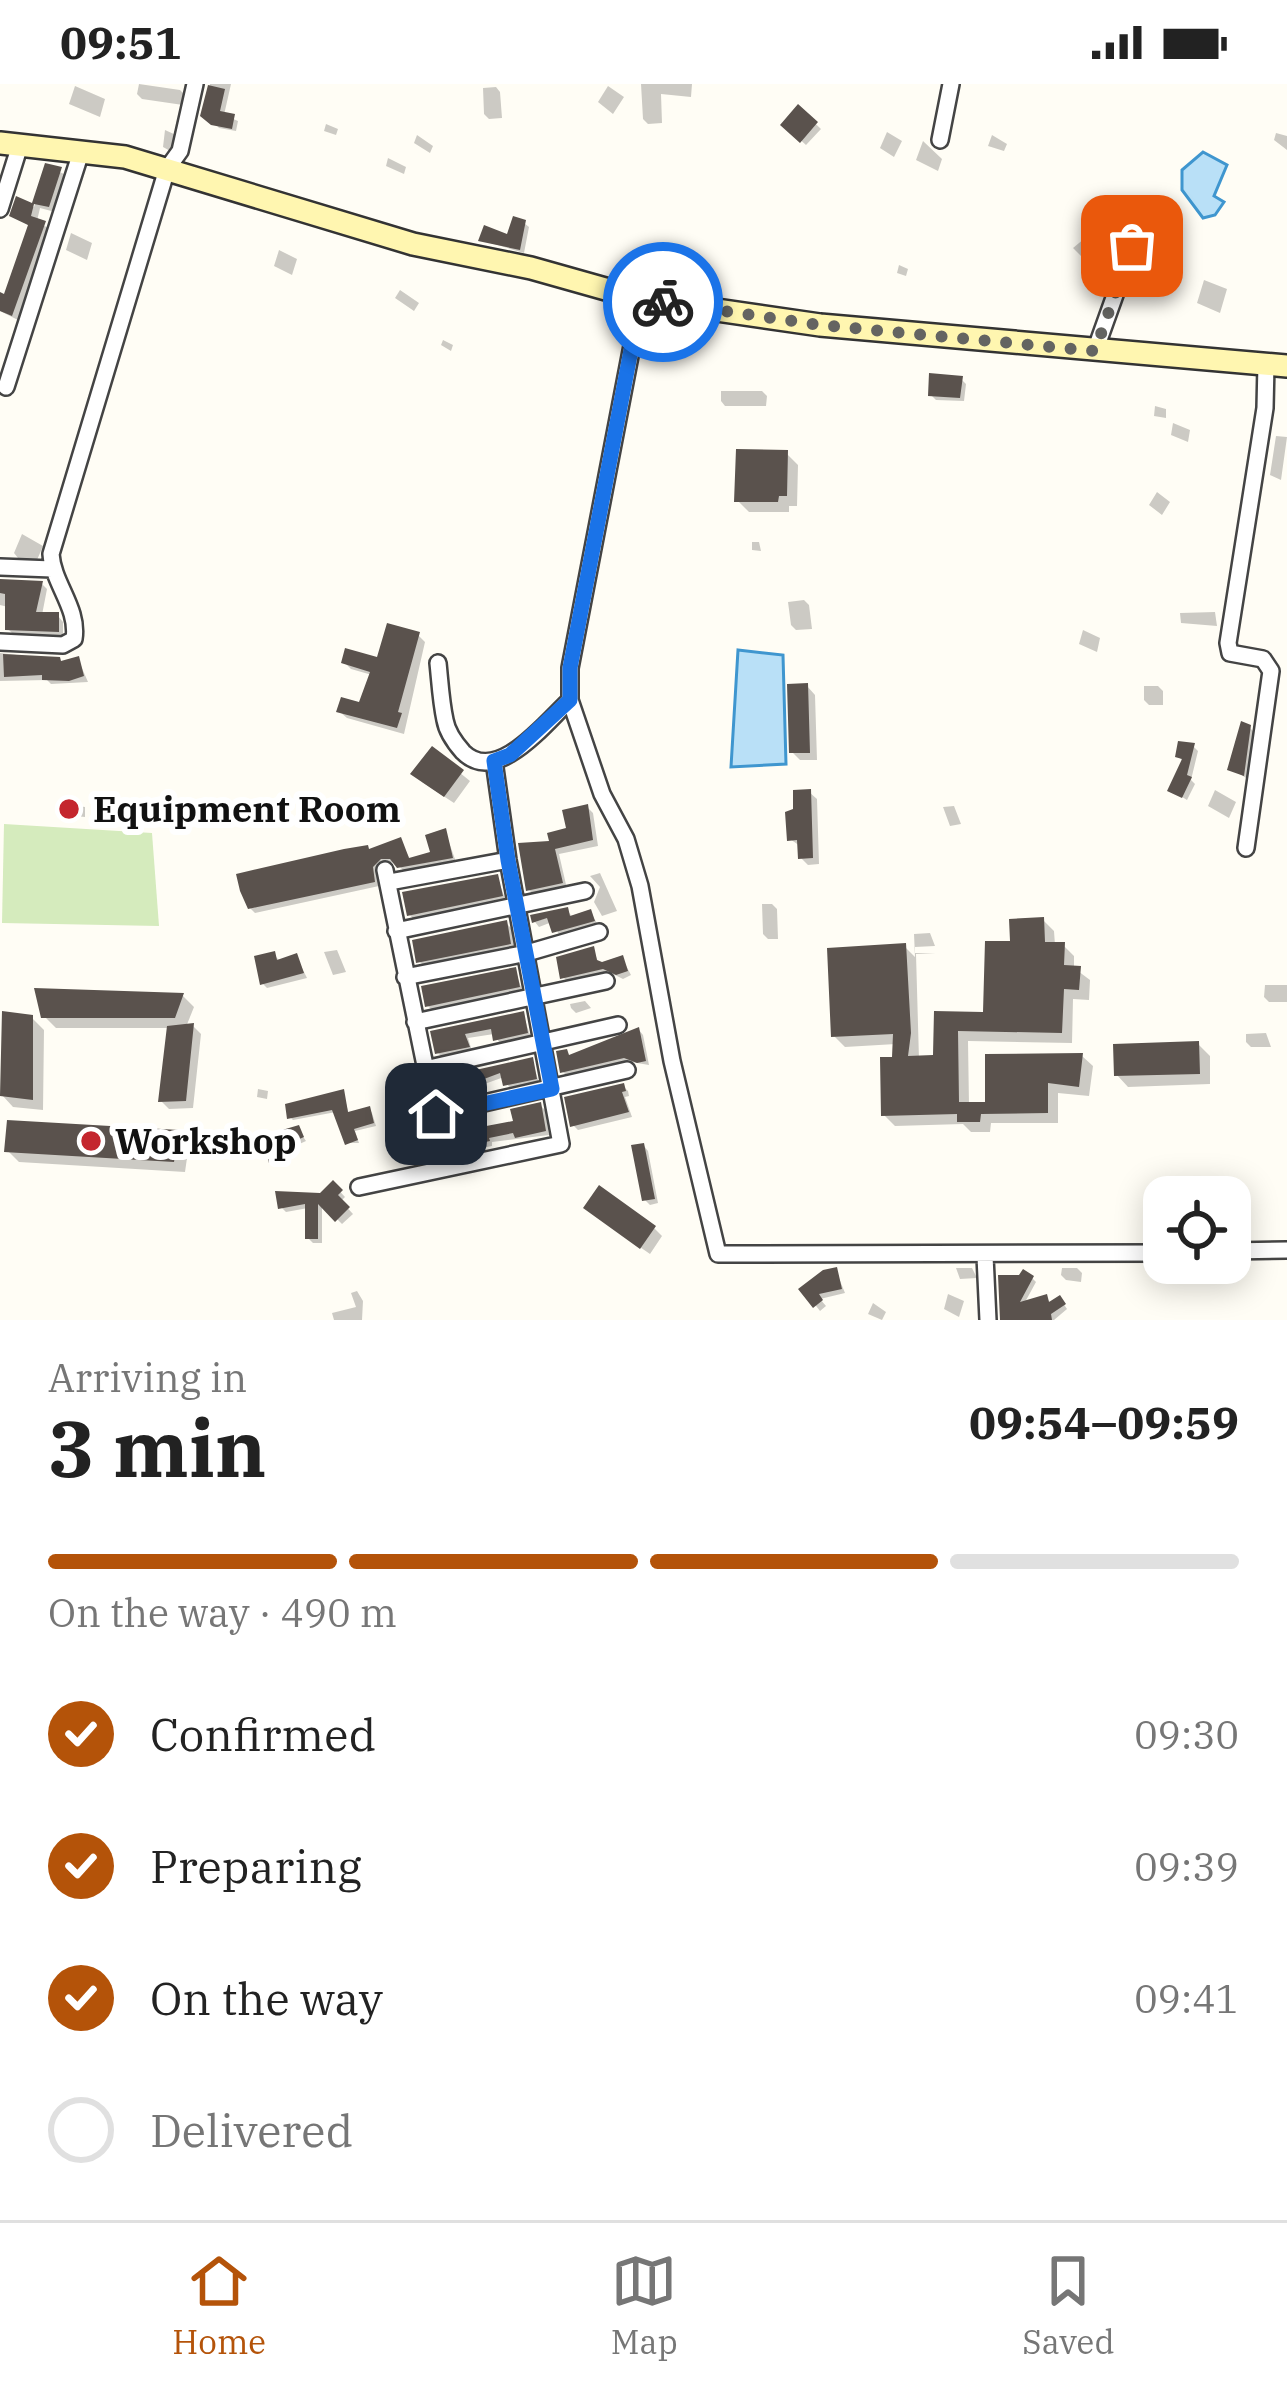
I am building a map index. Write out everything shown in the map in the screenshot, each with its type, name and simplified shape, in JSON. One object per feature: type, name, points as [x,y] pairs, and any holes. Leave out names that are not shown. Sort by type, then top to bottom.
[{"type":"street","points":[[0,642],[63,645],[74,639],[73,614],[52,569],[51,554],[166,170],[180,151],[195,84]]},
{"type":"street","points":[[940,140],[951,84]]},
{"type":"street","points":[[0,209],[10,144],[125,157],[413,244],[531,268],[641,298],[820,325],[1276,365],[1228,643],[1230,653],[1263,659],[1271,670],[1246,848]]},
{"type":"street","points":[[6,387],[81,152]]},
{"type":"street","points":[[1095,351],[1145,211]]},
{"type":"street","points":[[641,298],[570,668],[570,700],[602,794],[626,838],[640,886],[672,1061],[718,1254],[1143,1252]]},
{"type":"street","points":[[0,567],[52,569]]},
{"type":"street","points":[[438,663],[445,722],[468,758],[494,761],[510,755],[570,700]]},
{"type":"street","points":[[358,1187],[561,1144],[494,761]]},
{"type":"street","points":[[446,1168],[387,876],[508,860]]},
{"type":"street","points":[[396,931],[585,891]]},
{"type":"street","points":[[405,976],[527,953],[599,932]]},
{"type":"street","points":[[415,1022],[606,980]]},
{"type":"street","points":[[425,1069],[618,1025]]},
{"type":"street","points":[[436,1114],[627,1070]]},
{"type":"street","points":[[1251,1251],[1287,1250]]},
{"type":"street","points":[[985,1256],[988,1320]]},
{"type":"green space","points":[[4,824],[152,833],[159,926],[2,923]]},
{"type":"water","points":[[1203,152],[1227,165],[1214,196],[1224,202],[1215,215],[1203,218],[1182,190],[1182,170]]},
{"type":"water","points":[[738,650],[783,655],[786,764],[731,767]]},
{"type":"building","points":[[208,85],[225,89],[220,111],[235,114],[232,129],[211,125],[200,116]]},
{"type":"building","points":[[798,104],[818,122],[800,143],[780,125]]},
{"type":"building","points":[[45,163],[62,167],[49,207],[34,204],[31,216],[46,221],[12,316],[0,311],[0,292],[4,294],[28,225],[9,216],[16,196],[32,203]]},
{"type":"building","points":[[513,216],[526,220],[520,250],[478,241],[484,225],[507,234]]},
{"type":"building","points":[[929,373],[963,376],[960,398],[928,396]]},
{"type":"building","points":[[736,449],[788,450],[787,496],[779,496],[778,502],[734,502]]},
{"type":"building","points":[[0,579],[43,581],[36,612],[59,612],[59,632],[5,630]]},
{"type":"building","points":[[387,623],[420,632],[397,728],[336,712],[341,697],[359,702],[370,672],[341,663],[345,648],[377,657]]},
{"type":"building","points":[[3,654],[60,657],[61,661],[79,656],[84,676],[69,681],[42,680],[42,675],[4,677]]},
{"type":"building","points":[[808,683],[810,753],[789,753],[787,684]]},
{"type":"building","points":[[1241,721],[1251,725],[1244,776],[1227,770]]},
{"type":"building","points":[[1178,741],[1195,743],[1187,775],[1192,777],[1182,798],[1167,791],[1182,759],[1175,757]]},
{"type":"building","points":[[432,746],[464,770],[444,797],[410,774]]},
{"type":"building","points":[[811,789],[813,858],[798,859],[797,840],[787,841],[785,812],[793,809],[793,790]]},
{"type":"building","points":[[588,804],[593,840],[555,849],[563,883],[526,891],[518,843],[549,841],[547,833],[566,828],[562,810]]},
{"type":"building","points":[[446,828],[453,858],[397,868],[390,859],[381,859],[373,867],[375,882],[248,909],[240,891],[236,874],[344,849],[368,845],[369,849],[401,837],[409,858],[430,852],[425,835]]},
{"type":"building","points":[[498,874],[503,896],[407,916],[402,892]]},
{"type":"building","points":[[568,907],[570,916],[591,909],[595,921],[552,933],[547,918],[532,923],[530,915]]},
{"type":"building","points":[[1044,917],[1045,942],[1065,942],[1064,965],[1081,966],[1079,990],[1064,989],[1062,1033],[958,1031],[959,1102],[985,1102],[985,1054],[1083,1053],[1079,1087],[1048,1083],[1048,1113],[981,1114],[980,1122],[957,1122],[957,1114],[881,1116],[880,1057],[892,1057],[893,1034],[831,1037],[827,948],[906,943],[908,1056],[933,1055],[934,1011],[983,1012],[985,941],[1010,941],[1009,919]]},
{"type":"building","points":[[507,920],[511,944],[416,963],[412,940]]},
{"type":"building","points":[[594,946],[602,962],[623,955],[628,971],[616,975],[603,969],[560,979],[556,957]]},
{"type":"building","points":[[275,951],[277,960],[297,953],[304,973],[260,985],[254,956]]},
{"type":"building","points":[[516,967],[520,987],[425,1007],[421,986]]},
{"type":"building","points":[[34,988],[184,993],[175,1018],[41,1018]]},
{"type":"building","points":[[2,1011],[33,1015],[33,1100],[0,1096]]},
{"type":"building","points":[[524,1011],[528,1033],[493,1041],[491,1029],[465,1034],[470,1047],[435,1054],[430,1031]]},
{"type":"building","points":[[194,1023],[186,1101],[158,1102],[167,1026]]},
{"type":"building","points":[[639,1027],[646,1061],[624,1058],[560,1073],[556,1051],[567,1049],[569,1055]]},
{"type":"building","points":[[1199,1041],[1200,1074],[1114,1076],[1113,1044]]},
{"type":"building","points":[[533,1057],[537,1079],[503,1086],[500,1073],[476,1082],[478,1092],[444,1100],[440,1078]]},
{"type":"building","points":[[624,1083],[629,1112],[570,1127],[564,1097]]},
{"type":"building","points":[[344,1089],[348,1112],[370,1106],[374,1123],[354,1129],[358,1140],[345,1145],[332,1110],[287,1119],[285,1104]]},
{"type":"building","points":[[541,1102],[546,1131],[515,1138],[513,1133],[454,1149],[451,1133],[468,1129],[466,1120],[478,1117],[481,1127],[513,1121],[510,1109]]},
{"type":"building","name":"Workshop","points":[[7,1120],[179,1130],[174,1162],[4,1152]]},
{"type":"building","points":[[299,1125],[304,1137],[279,1148],[282,1160],[269,1163],[262,1136]]},
{"type":"building","points":[[644,1143],[655,1199],[642,1201],[631,1145]]},
{"type":"building","points":[[333,1180],[343,1190],[338,1195],[350,1207],[335,1222],[318,1204],[318,1239],[305,1239],[305,1204],[278,1209],[275,1191],[320,1193]]},
{"type":"building","points":[[599,1185],[656,1226],[640,1249],[583,1208]]},
{"type":"building","points":[[837,1267],[842,1289],[819,1294],[823,1300],[813,1308],[798,1289],[823,1270]]},
{"type":"building","points":[[1023,1269],[1034,1276],[1020,1302],[1047,1294],[1049,1302],[1060,1295],[1066,1304],[1051,1314],[1052,1320],[1000,1320],[998,1275],[1019,1275]]},
{"type":"way so far","points":[[663,302],[820,325],[1095,351],[1132,246]]},
{"type":"place","name":"Equipment Room","points":[[69,809]]},
{"type":"place","name":"Workshop","points":[[91,1141]]},
{"type":"route","points":[[436,1114],[552,1089],[494,761],[510,755],[570,700],[570,668],[641,298],[663,302]]}]
